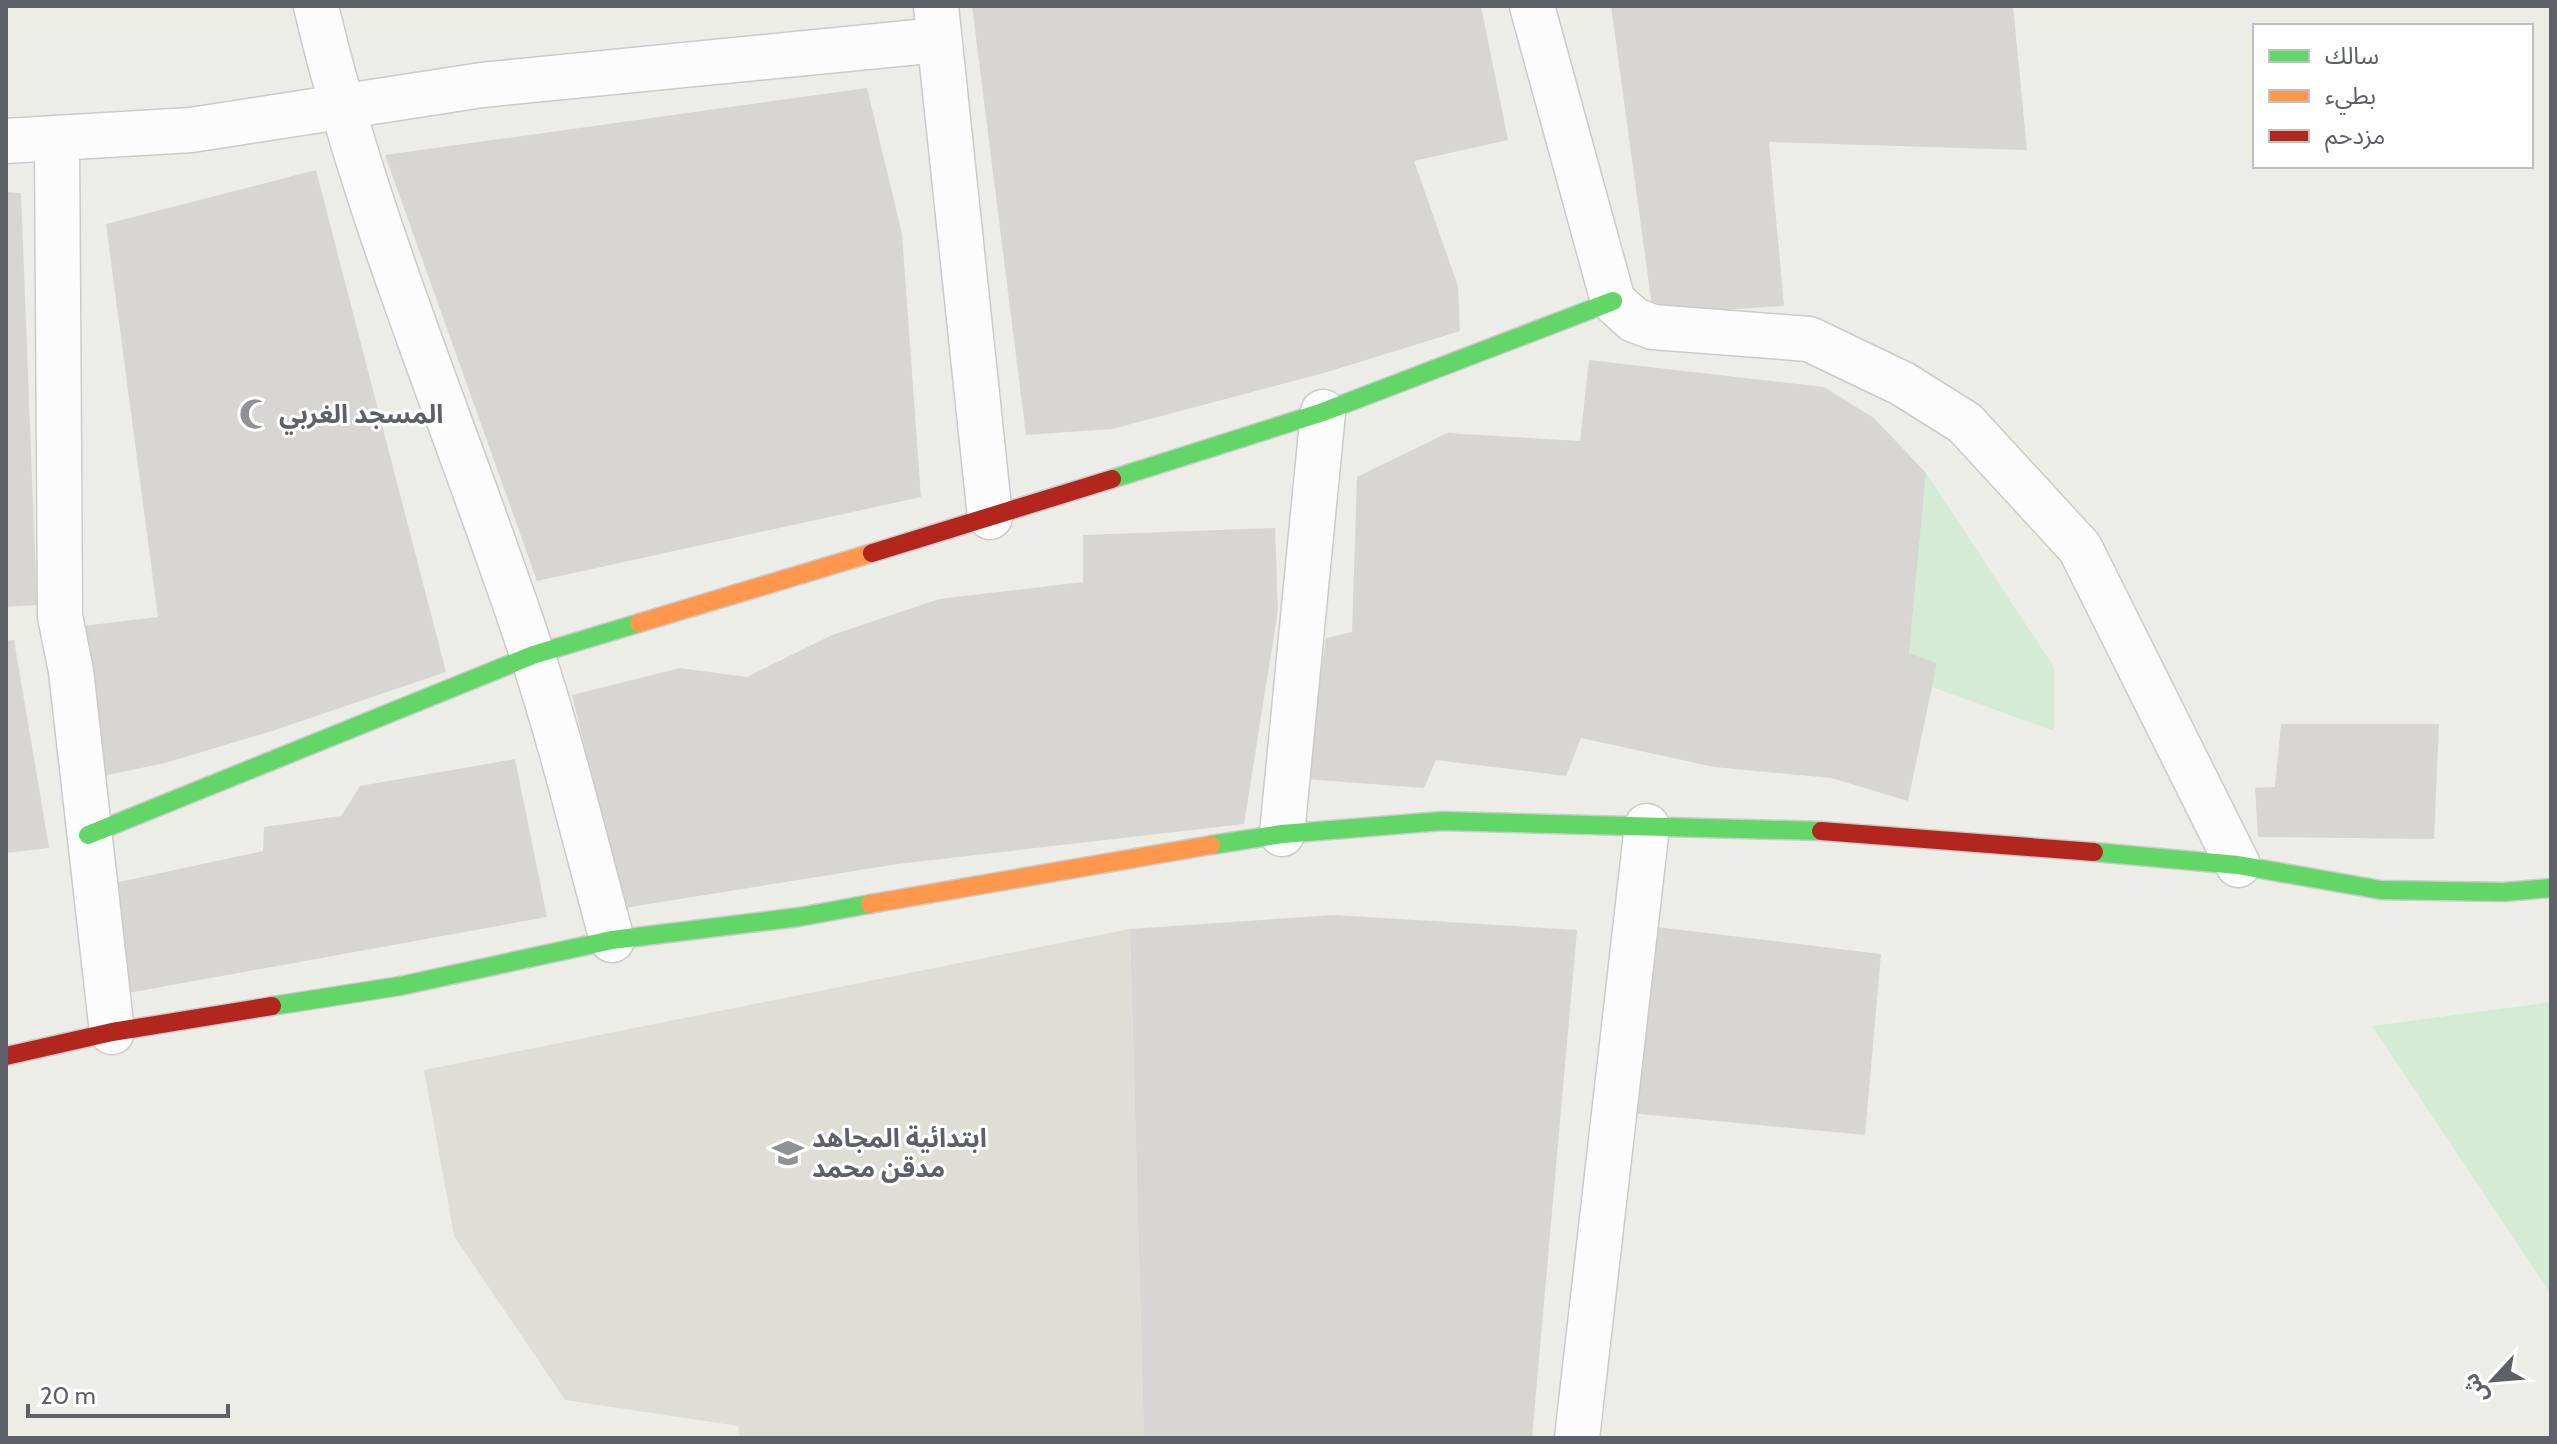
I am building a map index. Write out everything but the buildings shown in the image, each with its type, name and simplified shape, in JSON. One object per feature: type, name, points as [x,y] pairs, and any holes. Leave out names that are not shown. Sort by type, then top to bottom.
[{"type":"main road","points":[[88,835],[533,655],[990,517],[1323,412],[1613,301]]},
{"type":"main road","points":[[6,1056],[112,1032],[400,986],[612,940],[799,917],[1019,876],[1282,834],[1442,821],[1873,832],[2238,865],[2381,890],[2504,892],[2551,888]]},
{"type":"street","points":[[316,6],[339,104],[394,271],[533,655],[612,940]]},
{"type":"street","points":[[1532,6],[1613,301],[1634,320],[1653,327],[1809,339],[1903,384],[1965,423],[2080,548],[2238,865]]},
{"type":"street","points":[[6,141],[191,130],[339,104],[937,23],[990,517]]},
{"type":"street","points":[[57,140],[60,616],[71,671],[112,1032]]},
{"type":"street","points":[[1282,834],[1323,412]]},
{"type":"street","points":[[1577,1438],[1647,826]]},
{"type":"shaded area","name":"ابتدائية المجاهد مدقن محمد","points":[[1130,929],[1144,1438],[740,1438],[738,1426],[565,1400],[454,1236],[424,1070]]},
{"type":"green space","points":[[1926,473],[2054,667],[2054,731],[1932,687],[1937,663],[1909,653]]},
{"type":"green space","points":[[2551,1002],[2551,1294],[2372,1026]]},
{"type":"traffic: fast","points":[[1112,479],[1323,412],[1613,301]]},
{"type":"traffic: fast","points":[[88,835],[533,655],[639,623]]},
{"type":"traffic: fast","points":[[1211,845],[1282,834],[1442,821],[1821,831]]},
{"type":"traffic: fast","points":[[2094,852],[2238,865],[2381,890],[2504,892],[2551,888]]},
{"type":"traffic: fast","points":[[272,1006],[400,986],[612,940],[799,917],[870,904]]},
{"type":"traffic: slow","points":[[639,623],[872,553]]},
{"type":"traffic: slow","points":[[870,904],[1211,845]]},
{"type":"traffic: jam","points":[[872,553],[1112,479]]},
{"type":"traffic: jam","points":[[1821,831],[2094,852]]},
{"type":"traffic: jam","points":[[6,1056],[112,1032],[272,1006]]},
{"type":"place","name":"المسجد الغربي","points":[[255,414]]},
{"type":"place","name":"ابتدائية المجاهد مدقن محمد","points":[[788,1153]]}]
